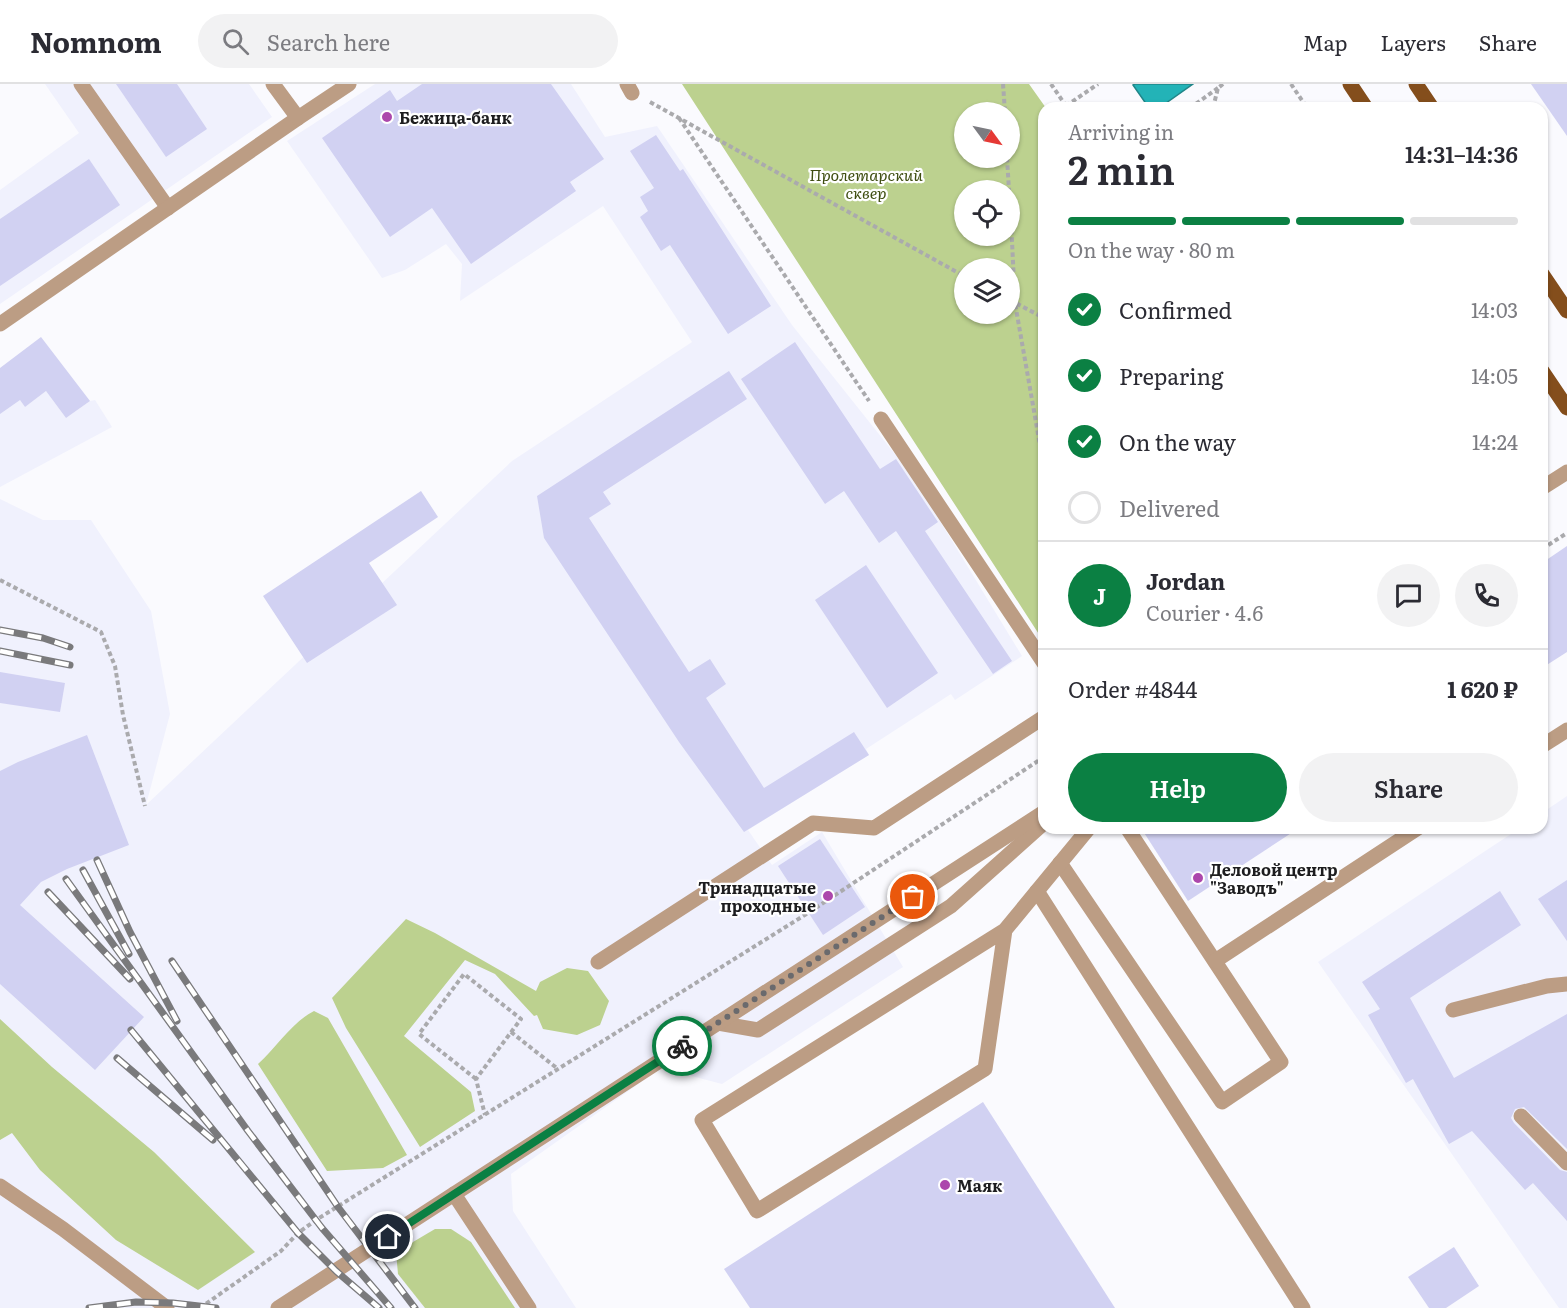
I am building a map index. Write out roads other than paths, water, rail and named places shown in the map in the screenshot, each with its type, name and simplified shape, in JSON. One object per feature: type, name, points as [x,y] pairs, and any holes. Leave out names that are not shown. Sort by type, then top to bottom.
[{"type":"main road","points":[[1350,84],[1362,102]]},
{"type":"main road","points":[[1416,84],[1428,102]]},
{"type":"main road","points":[[1548,283],[1567,311]]},
{"type":"main road","points":[[1548,380],[1567,408]]},
{"type":"street","points":[[81,84],[168,208]]},
{"type":"street","points":[[273,84],[298,118]]},
{"type":"street","points":[[0,324],[349,84]]},
{"type":"street","points":[[881,419],[1038,654]]},
{"type":"street","points":[[1548,484],[1567,472]]},
{"type":"street","points":[[598,962],[813,823],[874,828],[1038,721]]},
{"type":"street","points":[[1548,742],[1567,730]]},
{"type":"street","points":[[278,1308],[1038,816]]},
{"type":"street","points":[[718,1023],[758,1030],[951,906],[1038,828]]},
{"type":"street","points":[[1005,930],[985,1069],[757,1211],[702,1120],[1005,930],[1084,834]]},
{"type":"street","points":[[1060,863],[1222,1102],[1281,1062],[1131,834]]},
{"type":"street","points":[[1215,961],[1409,834]]},
{"type":"street","points":[[1037,891],[1303,1308]]},
{"type":"street","points":[[1453,1010],[1547,986],[1567,984]]},
{"type":"street","points":[[1521,1116],[1567,1163]]},
{"type":"street","points":[[0,1186],[63,1229],[167,1308]]},
{"type":"street","points":[[454,1194],[529,1308]]},
{"type":"water","points":[[1193,84],[1168,102],[1145,102],[1133,85]]},
{"type":"railway","points":[[0,630],[43,638],[70,647]]},
{"type":"railway","points":[[0,651],[70,665]]},
{"type":"railway","points":[[97,860],[130,932],[177,1021]]},
{"type":"railway","points":[[83,870],[129,954]]},
{"type":"railway","points":[[66,879],[248,1131],[322,1228],[391,1308]]},
{"type":"railway","points":[[48,892],[130,979]]},
{"type":"railway","points":[[172,961],[338,1207],[415,1308]]},
{"type":"railway","points":[[131,1030],[298,1233],[336,1271],[379,1308]]},
{"type":"railway","points":[[117,1058],[213,1140]]},
{"type":"railway","points":[[89,1308],[136,1302],[216,1308]]},
{"type":"place","name":"Бежица-банк","points":[[387,117]]},
{"type":"place","name":"Деловой центр \"Заводъ\"","points":[[1198,878]]},
{"type":"place","name":"Тринадцатые проходные","points":[[828,896]]},
{"type":"place","name":"Маяк","points":[[945,1185]]},
{"type":"park label","name":"Пролетарский сквер","points":[[866,183]]}]
